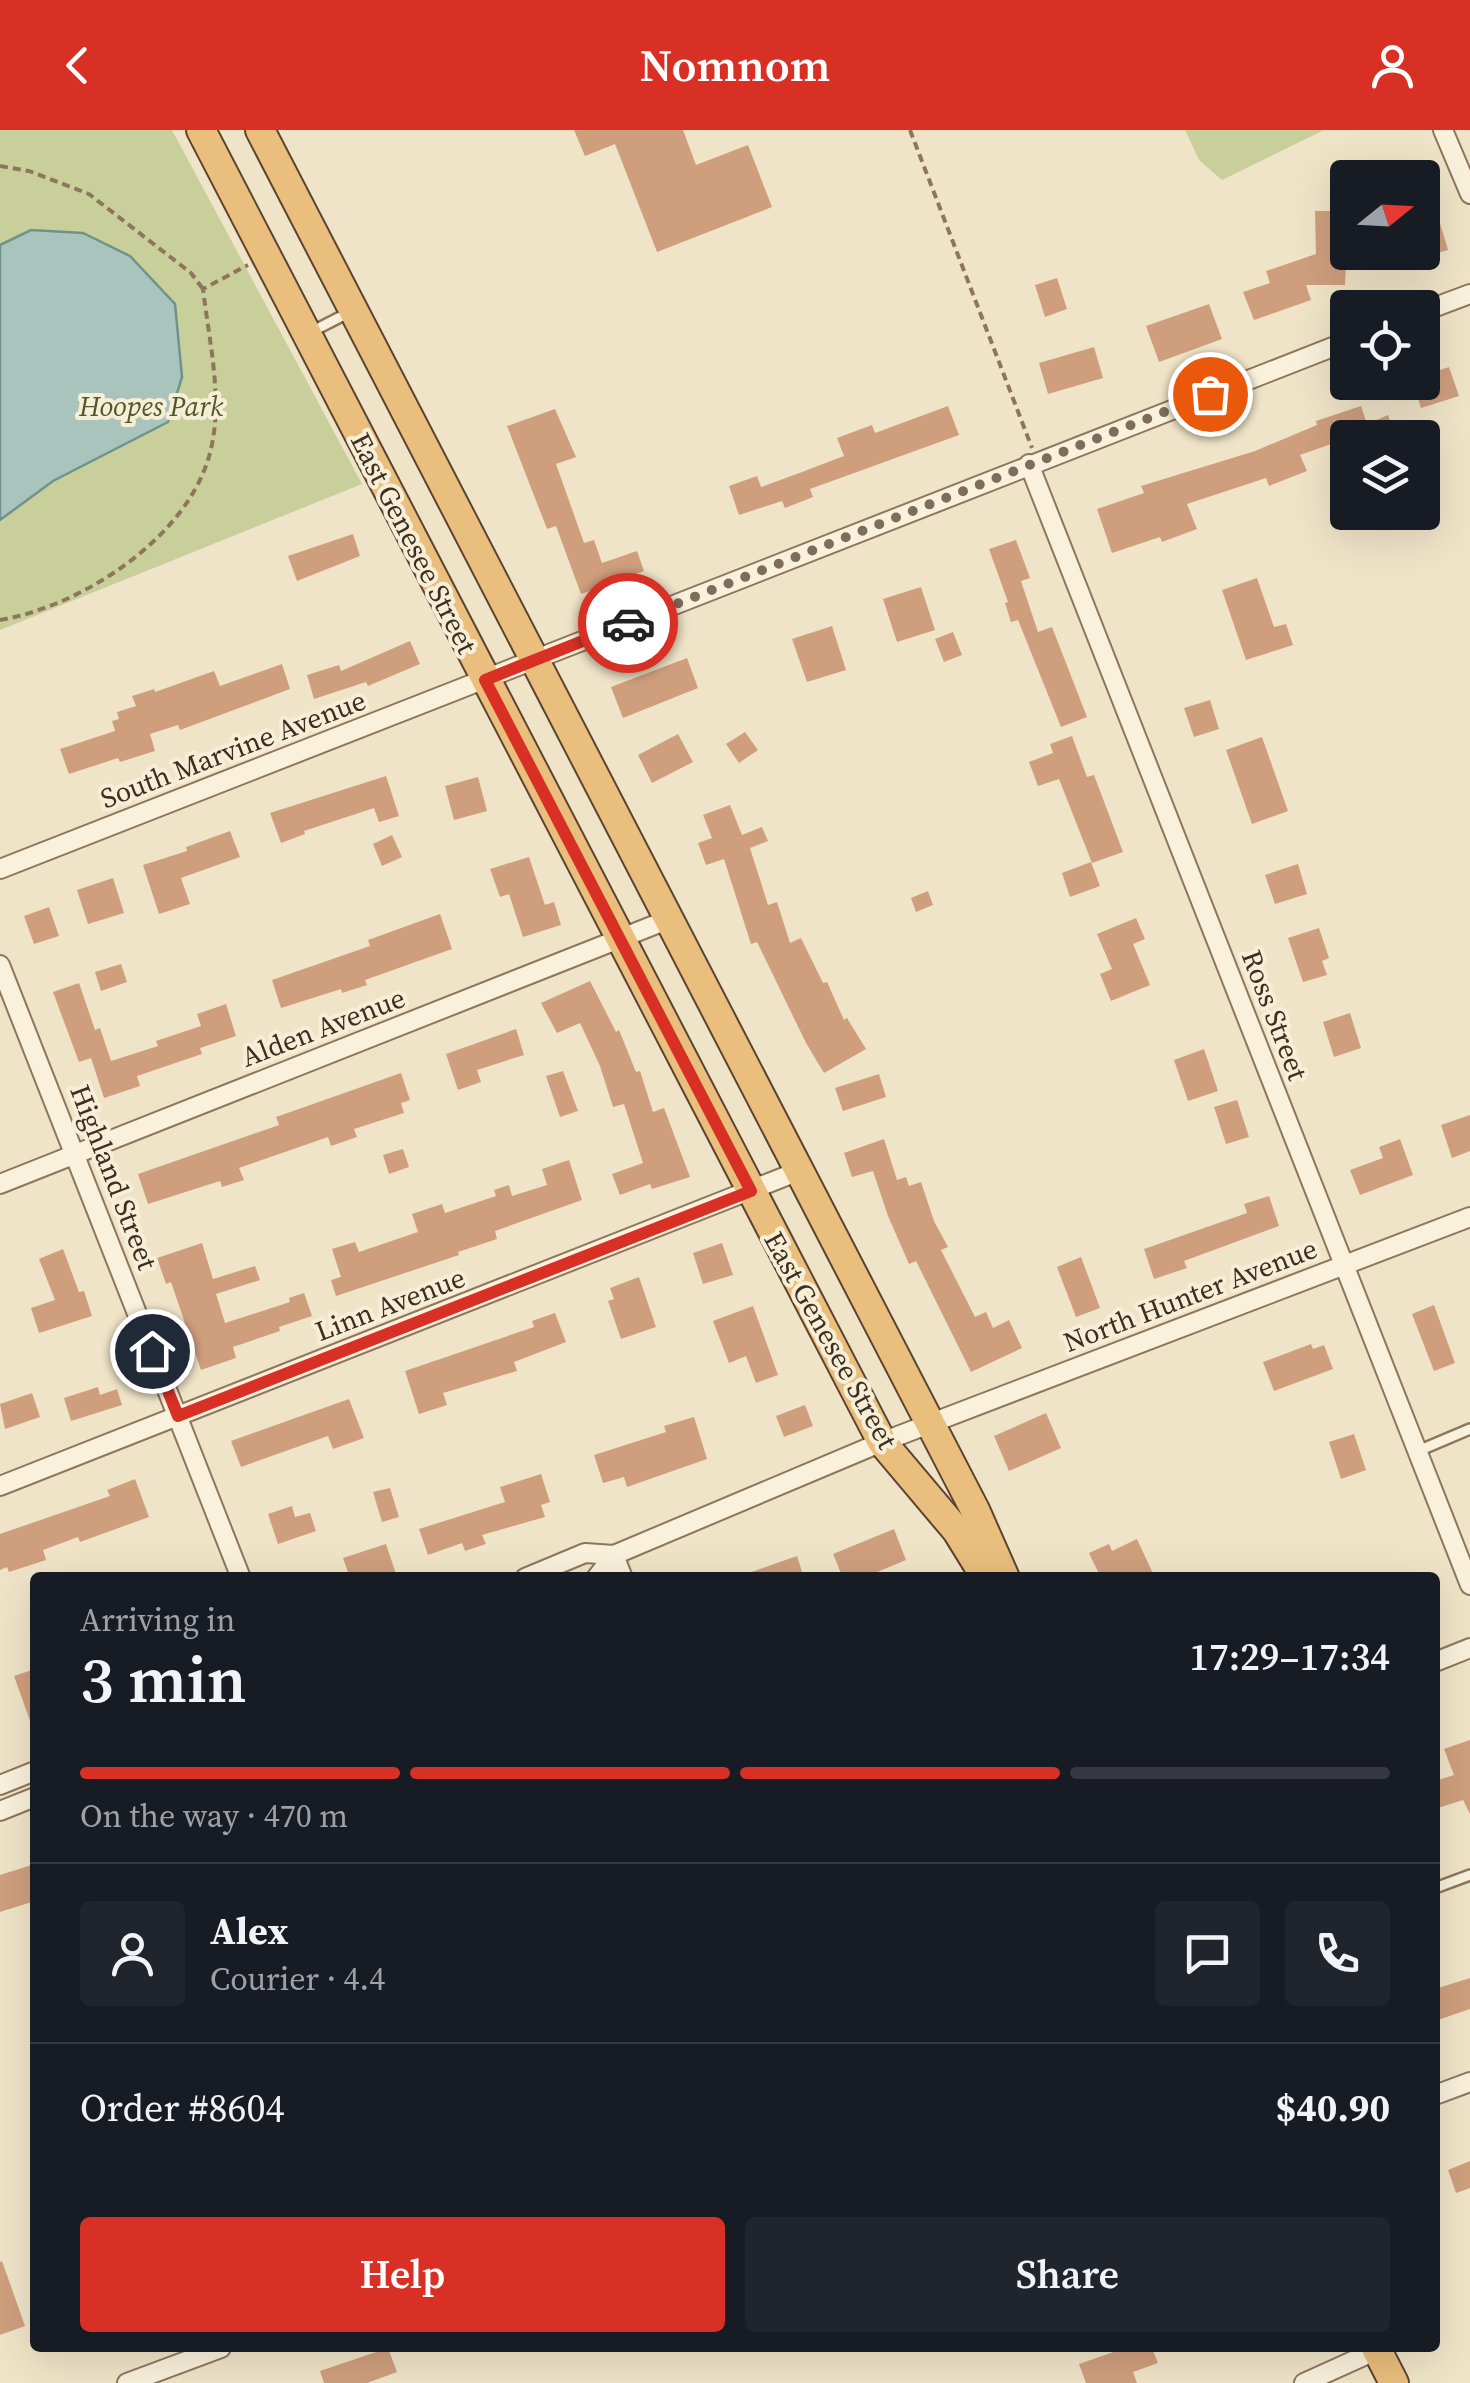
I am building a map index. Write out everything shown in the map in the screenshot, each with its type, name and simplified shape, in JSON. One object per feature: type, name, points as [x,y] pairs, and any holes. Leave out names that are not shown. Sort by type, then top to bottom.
[{"type":"highway","name":"East Genesee Street","points":[[200,130],[882,1442],[956,1530],[982,1572]]},
{"type":"highway","name":"East Genesee Street","points":[[260,130],[983,1526],[1002,1572]]},
{"type":"highway","points":[[1378,2352],[1394,2383]]},
{"type":"street","points":[[1443,130],[1470,194]]},
{"type":"street","points":[[1440,305],[1470,294]]},
{"type":"street","name":"South Marvine Avenue","points":[[0,869],[1330,348]]},
{"type":"street","name":"Ross Street","points":[[1033,463],[1470,1586]]},
{"type":"street","name":"Alden Avenue","points":[[0,1184],[667,920]]},
{"type":"street","name":"Highland Street","points":[[0,964],[239,1572]]},
{"type":"street","name":"Linn Avenue","points":[[0,1486],[799,1171]]},
{"type":"street","name":"North Hunter Avenue","points":[[614,1555],[882,1442],[1470,1217]]},
{"type":"street","points":[[541,1572],[585,1554],[614,1555]]},
{"type":"street","points":[[601,1572],[614,1555]]},
{"type":"street","points":[[614,1555],[621,1572]]},
{"type":"street","points":[[1440,1660],[1470,1648]]},
{"type":"street","points":[[0,1785],[30,1774]]},
{"type":"street","points":[[0,1811],[30,1799]]},
{"type":"street","points":[[1440,2093],[1470,2082]]},
{"type":"street","points":[[126,2383],[210,2352]]},
{"type":"street","points":[[1304,2383],[1371,2352]]},
{"type":"lane","points":[[306,334],[354,310]]},
{"type":"lane","points":[[1418,1451],[1470,1429]]},
{"type":"lane","points":[[1440,1886],[1470,1875]]},
{"type":"path","points":[[910,130],[1033,463]]},
{"type":"path","points":[[0,166],[29,171],[89,194],[191,272],[202,288],[216,397],[212,446],[196,487],[154,540],[118,569],[69,599],[0,620]]},
{"type":"path","points":[[202,288],[252,263]]},
{"type":"green space","name":"Hoopes Park","points":[[0,130],[172,130],[362,484],[0,630]]},
{"type":"green space","points":[[1185,130],[1324,130],[1222,180],[1199,160]]},
{"type":"water","points":[[31,230],[83,233],[130,256],[175,304],[182,377],[168,422],[53,481],[0,520],[0,245]]},
{"type":"building","points":[[574,130],[683,130],[696,165],[748,145],[772,207],[657,252],[615,144],[585,156]]},
{"type":"building","points":[[1315,211],[1330,211],[1330,270],[1346,270],[1345,285],[1306,285],[1311,300],[1254,320],[1243,292],[1270,283],[1266,271],[1316,254]]},
{"type":"building","points":[[1440,223],[1448,250],[1440,252]]},
{"type":"building","points":[[1057,278],[1067,309],[1045,317],[1035,285]]},
{"type":"building","points":[[1209,304],[1222,339],[1159,362],[1146,326]]},
{"type":"building","points":[[1094,347],[1103,378],[1048,394],[1039,363]]},
{"type":"building","points":[[1449,367],[1459,396],[1421,408],[1419,400],[1440,400],[1440,370]]},
{"type":"building","points":[[948,406],[959,435],[810,489],[813,497],[785,508],[782,501],[739,515],[729,486],[757,476],[761,487],[844,456],[837,438],[872,425],[875,433]]},
{"type":"building","points":[[1361,406],[1366,420],[1330,420],[1330,444],[1300,455],[1307,471],[1269,486],[1266,478],[1187,504],[1197,529],[1162,542],[1160,537],[1112,553],[1097,509],[1144,493],[1141,486],[1255,451],[1317,425],[1316,421]]},
{"type":"building","points":[[555,409],[576,457],[556,464],[584,543],[594,540],[602,563],[637,551],[644,571],[581,594],[556,526],[547,529],[507,426]]},
{"type":"building","points":[[353,534],[360,556],[297,581],[288,556]]},
{"type":"building","points":[[1016,540],[1030,578],[1021,581],[1038,632],[1052,627],[1087,717],[1061,727],[1018,620],[1011,622],[989,549]]},
{"type":"building","points":[[1257,578],[1274,627],[1286,624],[1293,645],[1246,660],[1222,590]]},
{"type":"building","points":[[921,587],[935,630],[897,642],[883,599]]},
{"type":"building","points":[[832,626],[846,670],[807,682],[792,639]]},
{"type":"building","points":[[953,632],[962,655],[944,662],[935,639]]},
{"type":"building","points":[[410,641],[420,664],[368,686],[366,682],[314,699],[307,675],[339,665],[341,671]]},
{"type":"building","points":[[687,658],[698,688],[623,718],[611,687]]},
{"type":"building","points":[[282,664],[290,689],[180,730],[178,725],[150,734],[155,751],[69,774],[60,749],[115,731],[112,721],[119,719],[117,712],[136,706],[132,696],[214,671],[220,686]]},
{"type":"building","points":[[1210,700],[1219,729],[1194,737],[1184,708]]},
{"type":"building","points":[[745,732],[758,750],[739,763],[726,744]]},
{"type":"building","points":[[678,734],[693,762],[652,783],[638,755]]},
{"type":"building","points":[[1072,736],[1087,777],[1094,775],[1123,852],[1092,863],[1059,779],[1038,786],[1029,762],[1053,753],[1050,744]]},
{"type":"building","points":[[1262,737],[1288,811],[1252,824],[1226,750]]},
{"type":"building","points":[[386,776],[399,816],[379,822],[374,808],[304,831],[305,834],[281,843],[270,813]]},
{"type":"building","points":[[478,777],[487,811],[454,820],[445,786]]},
{"type":"building","points":[[730,805],[742,835],[762,827],[768,841],[750,848],[768,905],[777,902],[790,943],[801,938],[844,1020],[847,1018],[866,1049],[824,1073],[757,942],[751,944],[724,859],[706,865],[698,843],[712,838],[703,815]]},
{"type":"building","points":[[230,831],[240,857],[181,878],[190,904],[159,914],[143,865]]},
{"type":"building","points":[[392,835],[402,857],[382,866],[373,844]]},
{"type":"building","points":[[529,857],[545,905],[554,902],[561,925],[523,937],[509,894],[500,897],[490,869]]},
{"type":"building","points":[[1091,862],[1100,886],[1070,897],[1062,873]]},
{"type":"building","points":[[1298,864],[1307,894],[1275,904],[1265,875]]},
{"type":"building","points":[[113,878],[124,913],[88,924],[77,890]]},
{"type":"building","points":[[928,891],[933,905],[916,912],[911,898]]},
{"type":"building","points":[[49,907],[59,936],[34,944],[24,916]]},
{"type":"building","points":[[440,914],[452,949],[365,980],[367,985],[281,1008],[272,980],[370,946],[368,940]]},
{"type":"building","points":[[1136,918],[1145,939],[1133,944],[1150,985],[1111,1001],[1100,974],[1112,969],[1097,934]]},
{"type":"building","points":[[1319,928],[1329,958],[1322,961],[1327,975],[1303,982],[1288,938]]},
{"type":"building","points":[[121,964],[127,982],[101,991],[95,972]]},
{"type":"building","points":[[590,981],[616,1032],[619,1030],[636,1072],[640,1071],[653,1112],[664,1108],[690,1177],[652,1189],[650,1184],[620,1195],[612,1174],[643,1163],[624,1104],[613,1107],[580,1023],[557,1033],[541,1003]]},
{"type":"building","points":[[79,983],[95,1030],[100,1028],[111,1061],[158,1046],[156,1041],[201,1026],[197,1014],[226,1004],[236,1036],[200,1048],[202,1054],[137,1076],[140,1086],[104,1098],[91,1058],[79,1062],[53,992]]},
{"type":"building","points":[[1350,1013],[1361,1048],[1334,1057],[1323,1022]]},
{"type":"building","points":[[516,1029],[524,1055],[477,1070],[481,1082],[458,1090],[446,1054]]},
{"type":"building","points":[[1204,1049],[1218,1091],[1188,1101],[1174,1060]]},
{"type":"building","points":[[563,1071],[578,1111],[560,1117],[546,1076]]},
{"type":"building","points":[[401,1073],[410,1100],[401,1103],[404,1113],[354,1129],[357,1137],[331,1146],[328,1137],[239,1168],[244,1180],[222,1187],[220,1181],[148,1204],[138,1174],[279,1125],[276,1117]]},
{"type":"building","points":[[879,1074],[886,1097],[843,1111],[835,1088]]},
{"type":"building","points":[[1237,1100],[1249,1137],[1226,1144],[1214,1107]]},
{"type":"building","points":[[1470,1115],[1470,1151],[1452,1158],[1441,1125]]},
{"type":"building","points":[[884,1139],[897,1180],[906,1177],[909,1186],[921,1182],[948,1247],[941,1250],[975,1317],[986,1312],[993,1328],[1009,1320],[1022,1348],[971,1372],[916,1261],[909,1264],[873,1171],[852,1177],[844,1153]]},
{"type":"building","points":[[1400,1139],[1413,1175],[1360,1195],[1350,1170],[1383,1158],[1379,1147]]},
{"type":"building","points":[[403,1149],[409,1167],[389,1174],[383,1155]]},
{"type":"building","points":[[569,1160],[582,1200],[495,1231],[497,1239],[458,1252],[459,1255],[336,1296],[331,1280],[341,1277],[332,1249],[355,1242],[359,1252],[418,1232],[412,1214],[442,1204],[445,1213],[496,1196],[494,1190],[509,1185],[512,1196],[547,1185],[542,1169]]},
{"type":"building","points":[[1269,1196],[1279,1226],[1184,1261],[1187,1268],[1154,1279],[1144,1249],[1247,1213],[1244,1204]]},
{"type":"building","points":[[202,1243],[213,1279],[255,1266],[260,1280],[216,1294],[225,1323],[290,1302],[289,1298],[304,1293],[312,1316],[233,1347],[236,1358],[201,1370],[171,1282],[166,1284],[157,1258]]},
{"type":"building","points":[[722,1243],[733,1275],[703,1284],[693,1253]]},
{"type":"building","points":[[63,1249],[92,1316],[39,1333],[31,1308],[55,1300],[39,1259]]},
{"type":"building","points":[[1081,1257],[1100,1308],[1076,1317],[1057,1267]]},
{"type":"building","points":[[639,1277],[656,1327],[621,1339],[608,1301],[614,1299],[610,1288]]},
{"type":"building","points":[[1434,1305],[1455,1363],[1434,1371],[1412,1314]]},
{"type":"building","points":[[753,1306],[778,1375],[756,1383],[746,1356],[729,1363],[713,1321]]},
{"type":"building","points":[[555,1313],[566,1342],[514,1362],[517,1371],[443,1393],[447,1405],[419,1414],[405,1371],[534,1327],[532,1321]]},
{"type":"building","points":[[1311,1344],[1313,1349],[1324,1345],[1333,1369],[1274,1391],[1263,1362]]},
{"type":"building","points":[[98,1387],[100,1395],[117,1389],[122,1405],[71,1421],[64,1398]]},
{"type":"building","points":[[32,1393],[40,1417],[5,1429],[0,1404]]},
{"type":"building","points":[[349,1399],[364,1438],[333,1449],[328,1436],[241,1467],[231,1441]]},
{"type":"building","points":[[805,1405],[813,1426],[784,1437],[776,1416]]},
{"type":"building","points":[[1046,1413],[1061,1448],[1009,1471],[994,1436]]},
{"type":"building","points":[[694,1417],[707,1459],[627,1487],[624,1477],[603,1483],[594,1455],[666,1432],[664,1426]]},
{"type":"building","points":[[1354,1434],[1366,1470],[1341,1479],[1329,1442]]},
{"type":"building","points":[[541,1474],[550,1502],[541,1505],[545,1517],[482,1535],[486,1544],[465,1551],[462,1543],[428,1555],[419,1529],[505,1502],[500,1487]]},
{"type":"building","points":[[135,1479],[149,1517],[80,1542],[78,1537],[43,1550],[46,1560],[9,1572],[7,1567],[0,1570],[0,1534],[110,1496],[107,1490]]},
{"type":"building","points":[[390,1488],[399,1517],[382,1522],[373,1492]]},
{"type":"building","points":[[292,1506],[295,1517],[310,1513],[316,1531],[278,1544],[268,1514]]},
{"type":"building","points":[[894,1529],[906,1560],[877,1572],[840,1572],[833,1554]]},
{"type":"building","points":[[1137,1539],[1152,1572],[1098,1572],[1089,1553],[1109,1544],[1112,1551]]},
{"type":"building","points":[[386,1544],[395,1572],[348,1572],[343,1558]]},
{"type":"building","points":[[797,1556],[802,1572],[752,1572]]},
{"type":"building","points":[[30,1671],[30,1721],[14,1676]]},
{"type":"building","points":[[1470,1740],[1470,1814],[1463,1800],[1440,1807],[1440,1779],[1454,1775],[1444,1749]]},
{"type":"building","points":[[30,1866],[30,1903],[0,1912],[0,1875]]},
{"type":"building","points":[[1470,1978],[1470,2009],[1440,2019],[1440,1987]]},
{"type":"building","points":[[1470,2161],[1470,2188],[1456,2193],[1448,2170]]},
{"type":"building","points":[[0,2262],[25,2326],[0,2335]]},
{"type":"building","points":[[376,2352],[390,2352],[397,2372],[367,2383],[324,2383],[320,2371]]},
{"type":"building","points":[[1114,2352],[1154,2352],[1158,2363],[1133,2372],[1137,2383],[1086,2383],[1079,2364]]},
{"type":"way so far","points":[[628,623],[1210,394]]},
{"type":"route","points":[[152,1351],[178,1416],[751,1191],[485,680],[628,623]]}]
